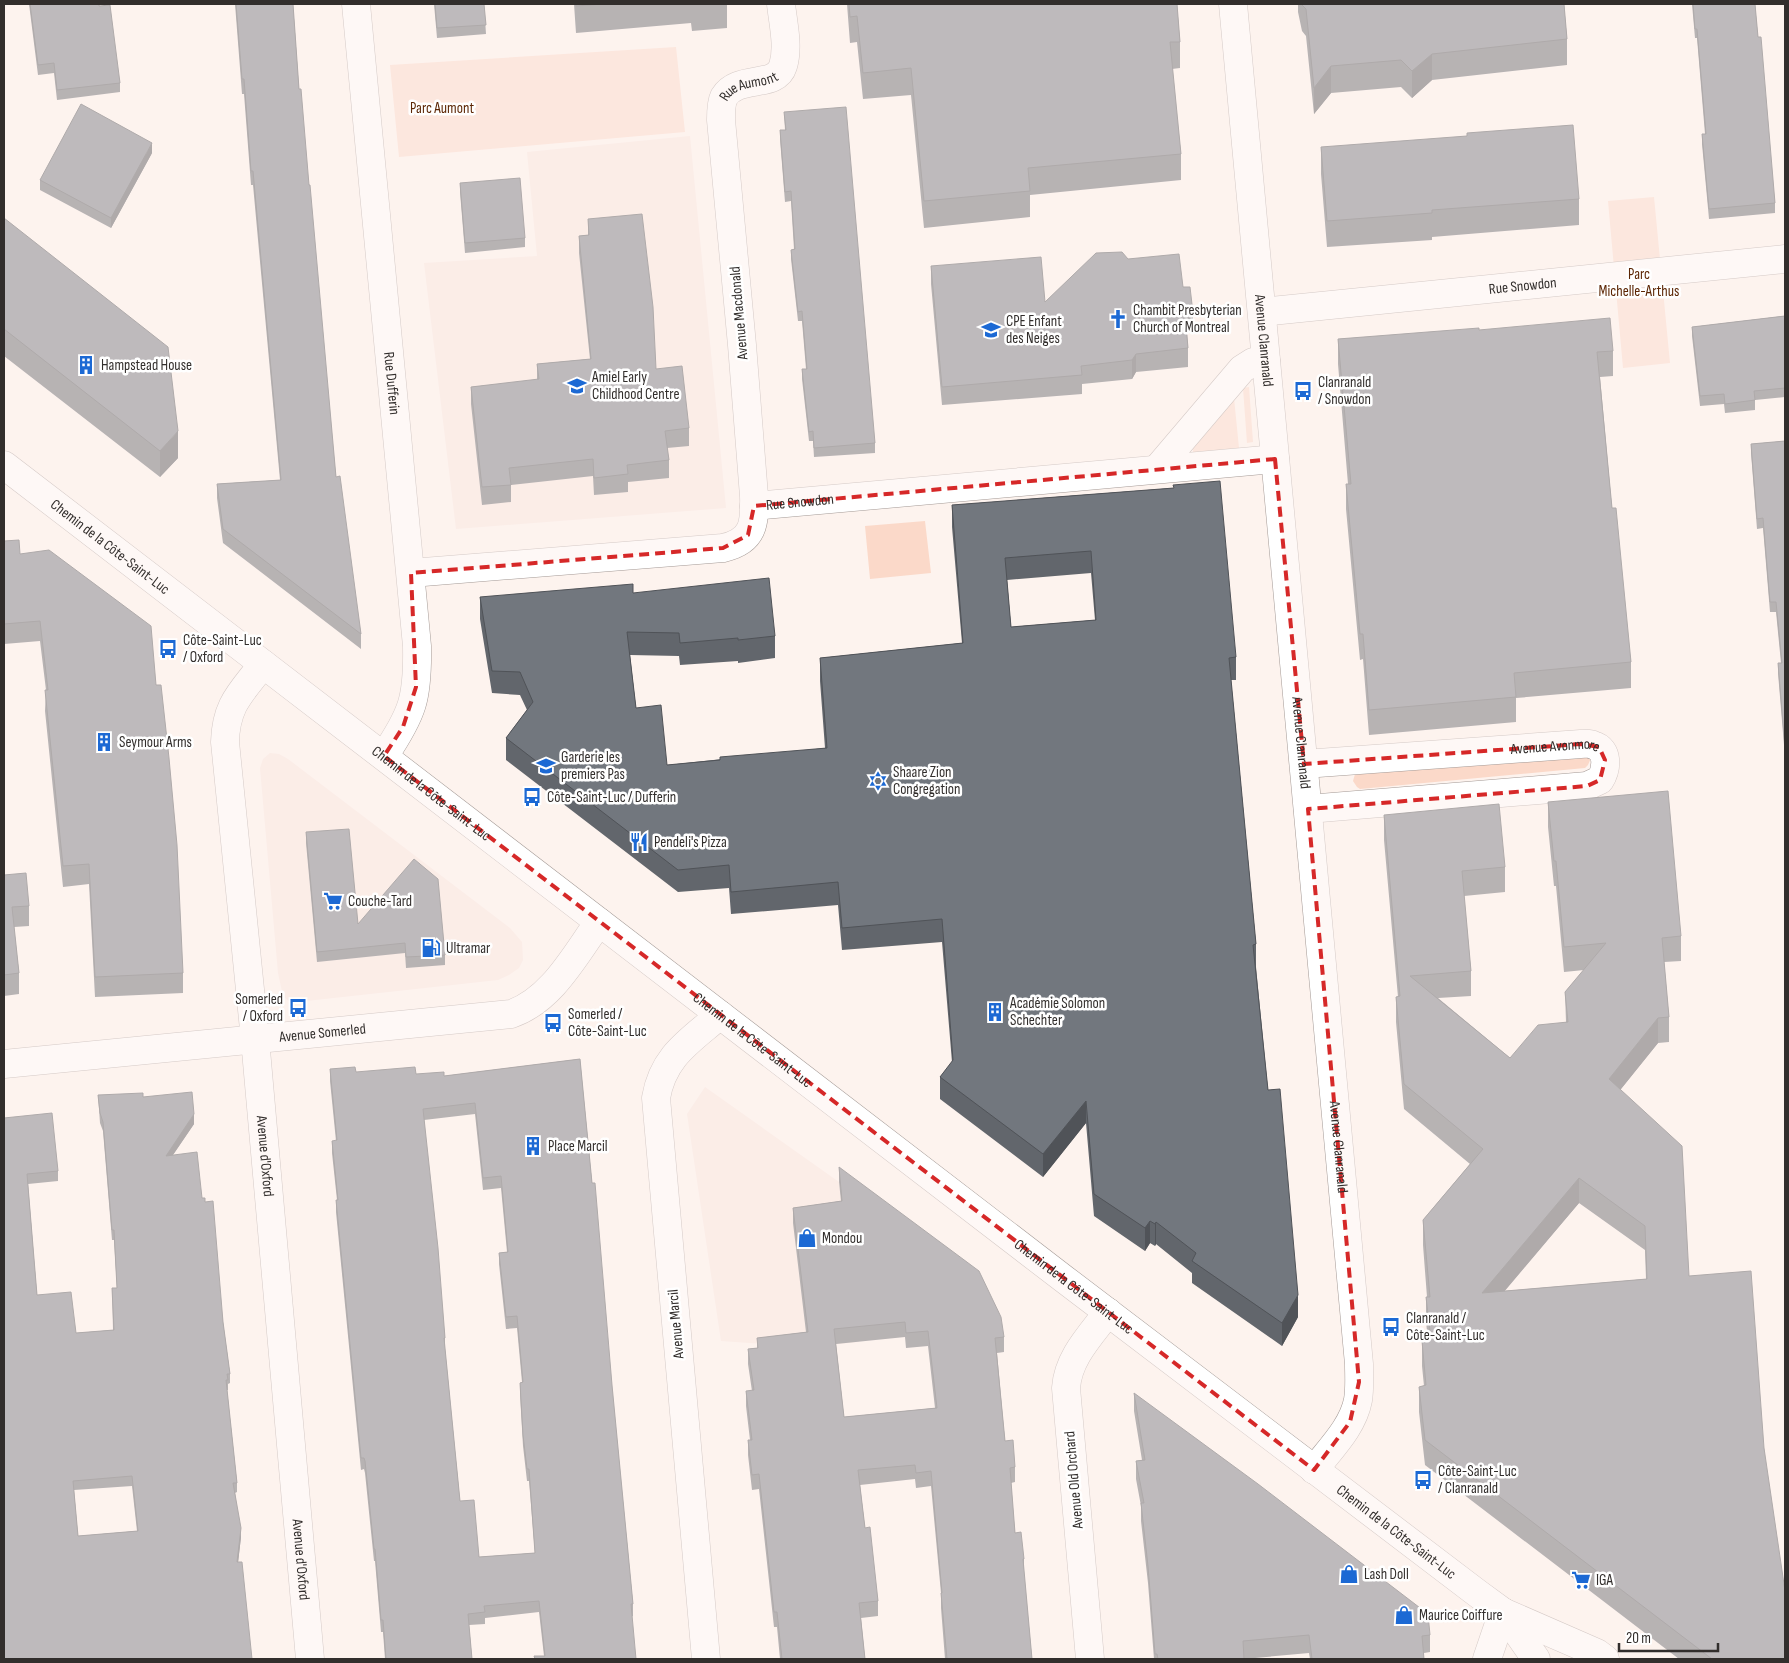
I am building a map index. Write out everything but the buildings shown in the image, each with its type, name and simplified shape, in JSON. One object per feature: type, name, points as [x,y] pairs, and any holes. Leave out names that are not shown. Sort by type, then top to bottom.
[{"type":"street","name":"Rue Dufferin","points":[[356,4],[417,646],[416,687],[411,707],[403,727],[384,756]]},
{"type":"street","name":"Avenue Clanranald","points":[[1233,4],[1359,1364],[1358,1399],[1355,1410],[1342,1434],[1314,1470]]},
{"type":"street","name":"Rue Aumont","points":[[721,120],[724,96],[731,90],[742,84],[772,78],[779,74],[783,68],[785,54],[782,16]]},
{"type":"street","name":"Avenue Macdonald","points":[[721,120],[742,345],[754,506]]},
{"type":"street","name":"Rue Snowdon","points":[[1262,312],[1785,259]]},
{"type":"street","points":[[1157,469],[1242,368],[1253,362],[1266,361]]},
{"type":"street","name":"Rue Snowdon","points":[[411,573],[734,546],[748,535],[752,526],[754,506],[1275,459]]},
{"type":"street","name":"Chemin de la Côte-Saint-Luc","points":[[4,465],[1314,1470],[1503,1612],[1597,1653],[1605,1659]]},
{"type":"street","name":"Avenue d'Oxford","points":[[263,664],[234,702],[228,714],[225,742],[255,1039],[310,1659]]},
{"type":"street","name":"Avenue Avonmore","points":[[1304,764],[1592,744],[1599,747],[1606,767],[1600,780],[1587,786],[1308,809]]},
{"type":"street","name":"Avenue Somerled","points":[[4,1064],[511,1014],[529,1006],[550,989],[599,922]]},
{"type":"street","name":"Avenue Marcil","points":[[706,1659],[656,1098],[662,1076],[672,1058],[720,1015]]},
{"type":"street","name":"Avenue Old Orchard","points":[[1090,1659],[1066,1376],[1081,1347],[1108,1312]]},
{"type":"street","points":[[1487,1659],[1503,1612]]},
{"type":"street","name":"Chemin de la Côte-Saint-Luc","points":[[1503,1612],[1536,1659]]},
{"type":"highlighted area","points":[[1275,459],[1304,764],[1581,744],[1599,747],[1605,760],[1600,780],[1587,786],[1308,809],[1359,1382],[1350,1422],[1314,1470],[384,756],[403,727],[416,687],[411,573],[723,548],[748,535],[754,506]]},
{"type":"shaded area","name":"Amiel Early Childhood Centre","points":[[690,136],[726,508],[456,529],[424,263],[537,256],[527,152]]},
{"type":"shaded area","points":[[270,753],[279,754],[288,759],[510,928],[522,942],[523,960],[519,968],[498,980],[297,1002],[290,1002],[283,996],[278,973],[260,768],[263,759]]},
{"type":"shaded area","points":[[705,1087],[839,1182],[859,1342],[808,1347],[721,1341],[687,1114]]},
{"type":"green space","name":"Parc Aumont","points":[[676,47],[685,132],[399,157],[390,65]]},
{"type":"green space","name":"Parc Michelle-Arthus","points":[[1654,197],[1670,363],[1623,368],[1608,201]]},
{"type":"green space","points":[[1249,387],[1253,442],[1247,443],[1243,388]]},
{"type":"green space","points":[[1234,398],[1239,448],[1193,453],[1193,448]]},
{"type":"green space","points":[[925,521],[931,573],[870,579],[865,526]]},
{"type":"green space","points":[[1585,752],[1591,758],[1585,768],[1360,789],[1353,781],[1355,774],[1358,772]]},
{"type":"place","name":"Chambit Presbyterian Church of Montreal","points":[[1118,319]]},
{"type":"place","name":"CPE Enfant des Neiges","points":[[991,330]]},
{"type":"place","name":"Hampstead House","points":[[86,365]]},
{"type":"place","name":"Amiel Early Childhood Centre","points":[[577,386]]},
{"type":"place","name":"Clanranald / Snowdon","points":[[1303,391]]},
{"type":"place","name":"Côte-Saint-Luc / Oxford","points":[[168,649]]},
{"type":"place","name":"Seymour Arms","points":[[104,742]]},
{"type":"place","name":"Garderie les premiers Pas","points":[[546,766]]},
{"type":"place","name":"Shaare Zion Congregation","points":[[878,781]]},
{"type":"place","name":"Côte-Saint-Luc / Dufferin","points":[[532,797]]},
{"type":"place","name":"Pendeli's Pizza","points":[[639,842]]},
{"type":"place","name":"Couche-Tard","points":[[333,901]]},
{"type":"place","name":"Ultramar","points":[[431,948]]},
{"type":"place","name":"Somerled / Oxford","points":[[298,1008]]},
{"type":"place","name":"Académie Solomon Schechter","points":[[995,1012]]},
{"type":"place","name":"Somerled / Côte-Saint-Luc","points":[[553,1023]]},
{"type":"place","name":"Place Marcil","points":[[533,1146]]},
{"type":"place","name":"Mondou","points":[[807,1238]]},
{"type":"place","name":"Clanranald / Côte-Saint-Luc","points":[[1391,1327]]},
{"type":"place","name":"Côte-Saint-Luc / Clanranald","points":[[1423,1480]]},
{"type":"place","name":"Lash Doll","points":[[1349,1574]]},
{"type":"place","name":"IGA","points":[[1581,1580]]},
{"type":"place","name":"Maurice Coiffure","points":[[1404,1615]]}]
